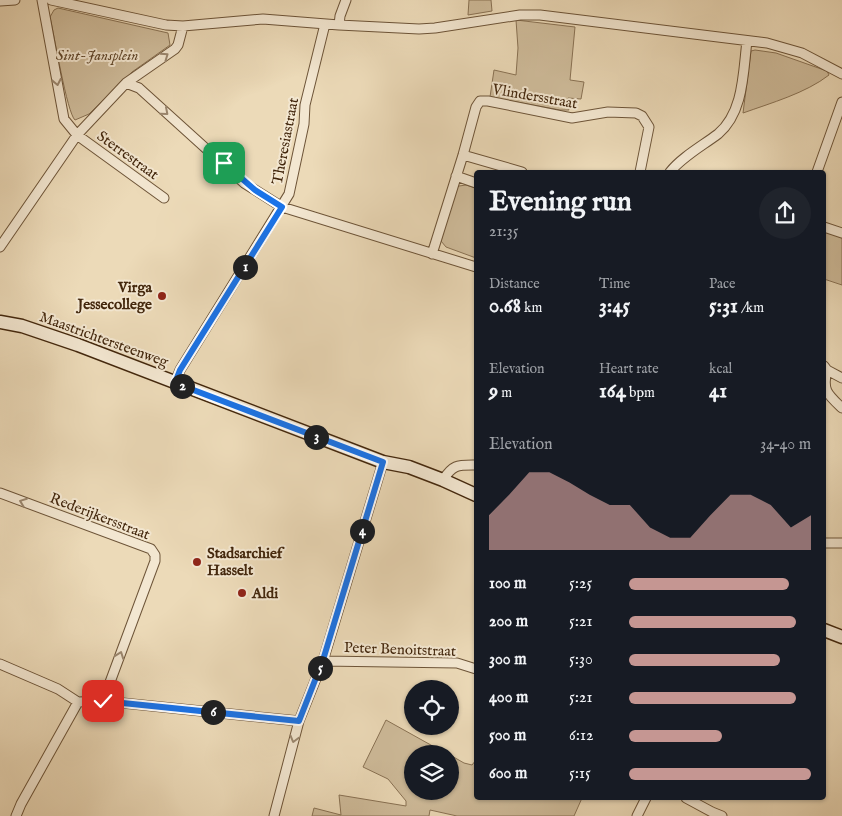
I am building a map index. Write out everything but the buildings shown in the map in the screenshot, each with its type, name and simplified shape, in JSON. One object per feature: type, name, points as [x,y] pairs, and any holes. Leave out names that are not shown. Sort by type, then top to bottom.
[{"type":"main road","name":"Maastrichtersteenweg","points":[[0,322],[22,326],[78,345],[383,462],[408,467],[443,480],[474,495]]},
{"type":"main road","points":[[826,631],[842,637]]},
{"type":"street","points":[[0,1],[16,0]]},
{"type":"street","name":"Sterrestraat","points":[[42,0],[64,119],[77,135],[164,198]]},
{"type":"street","points":[[51,0],[166,25],[183,26],[263,19],[339,25],[435,28],[520,15],[540,14],[767,43],[791,49],[842,74]]},
{"type":"street","points":[[339,25],[346,0]]},
{"type":"street","name":"Theresiastraat","points":[[175,383],[180,370],[289,194],[304,124],[305,104],[325,24]]},
{"type":"street","points":[[0,247],[77,135],[126,83],[175,48],[183,26]]},
{"type":"street","points":[[672,170],[720,132],[736,111],[747,41]]},
{"type":"street","points":[[126,83],[139,88],[244,182],[282,207],[474,266]]},
{"type":"street","name":"Vlindersstraat","points":[[432,254],[476,107],[480,101],[572,118],[584,118],[608,112],[642,116],[649,127],[640,170]]},
{"type":"street","points":[[818,170],[842,102]]},
{"type":"street","points":[[463,155],[515,170]]},
{"type":"street","points":[[456,176],[474,181]]},
{"type":"street","points":[[826,228],[842,233]]},
{"type":"street","points":[[826,368],[842,378]]},
{"type":"street","points":[[826,391],[842,408]]},
{"type":"street","points":[[274,816],[299,721],[323,660],[383,462]]},
{"type":"street","points":[[443,480],[455,466],[474,465]]},
{"type":"street","name":"Rederijkersstraat","points":[[0,494],[151,549],[155,555],[155,562],[103,701]]},
{"type":"street","points":[[826,543],[842,543]]},
{"type":"street","name":"Peter Benoitstraat","points":[[323,660],[457,663],[474,668]]},
{"type":"street","points":[[0,664],[58,689],[78,702],[103,701],[299,721]]},
{"type":"street","points":[[16,816],[78,702]]},
{"type":"street","points":[[637,816],[645,800]]},
{"type":"street","points":[[690,800],[722,816]]},
{"type":"green space","points":[[469,0],[491,0],[492,11],[468,15]]},
{"type":"green space","name":"Sint-Jansplein","points":[[58,8],[168,33],[170,45],[132,72],[89,114],[75,120],[68,103],[50,17],[54,10]]},
{"type":"green space","points":[[516,20],[575,27],[570,80],[584,82],[581,99],[568,98],[569,110],[490,97],[494,70],[516,75],[518,48]]},
{"type":"green space","points":[[751,51],[776,53],[827,71],[829,75],[799,92],[743,113]]},
{"type":"green space","points":[[466,185],[474,187],[474,257],[446,247],[441,241],[455,190],[459,186]]},
{"type":"green space","points":[[826,232],[842,238],[842,285],[826,280]]},
{"type":"green space","points":[[386,720],[404,730],[404,735],[413,735],[431,745],[404,745],[404,799],[388,779],[363,767]]},
{"type":"green space","points":[[459,760],[472,765],[474,762],[474,800],[581,800],[574,816],[457,816],[430,810],[429,816],[312,816],[314,808],[341,815],[339,795],[406,806],[406,801],[459,800]]},
{"type":"place","name":"Virga Jessecollege","points":[[162,296]]},
{"type":"place","name":"Stadsarchief Hasselt","points":[[197,562]]},
{"type":"place","name":"Aldi","points":[[242,593]]},
{"type":"route","points":[[103,701],[299,721],[323,660],[383,462],[175,383],[180,370],[282,207],[244,182],[224,163]]}]
